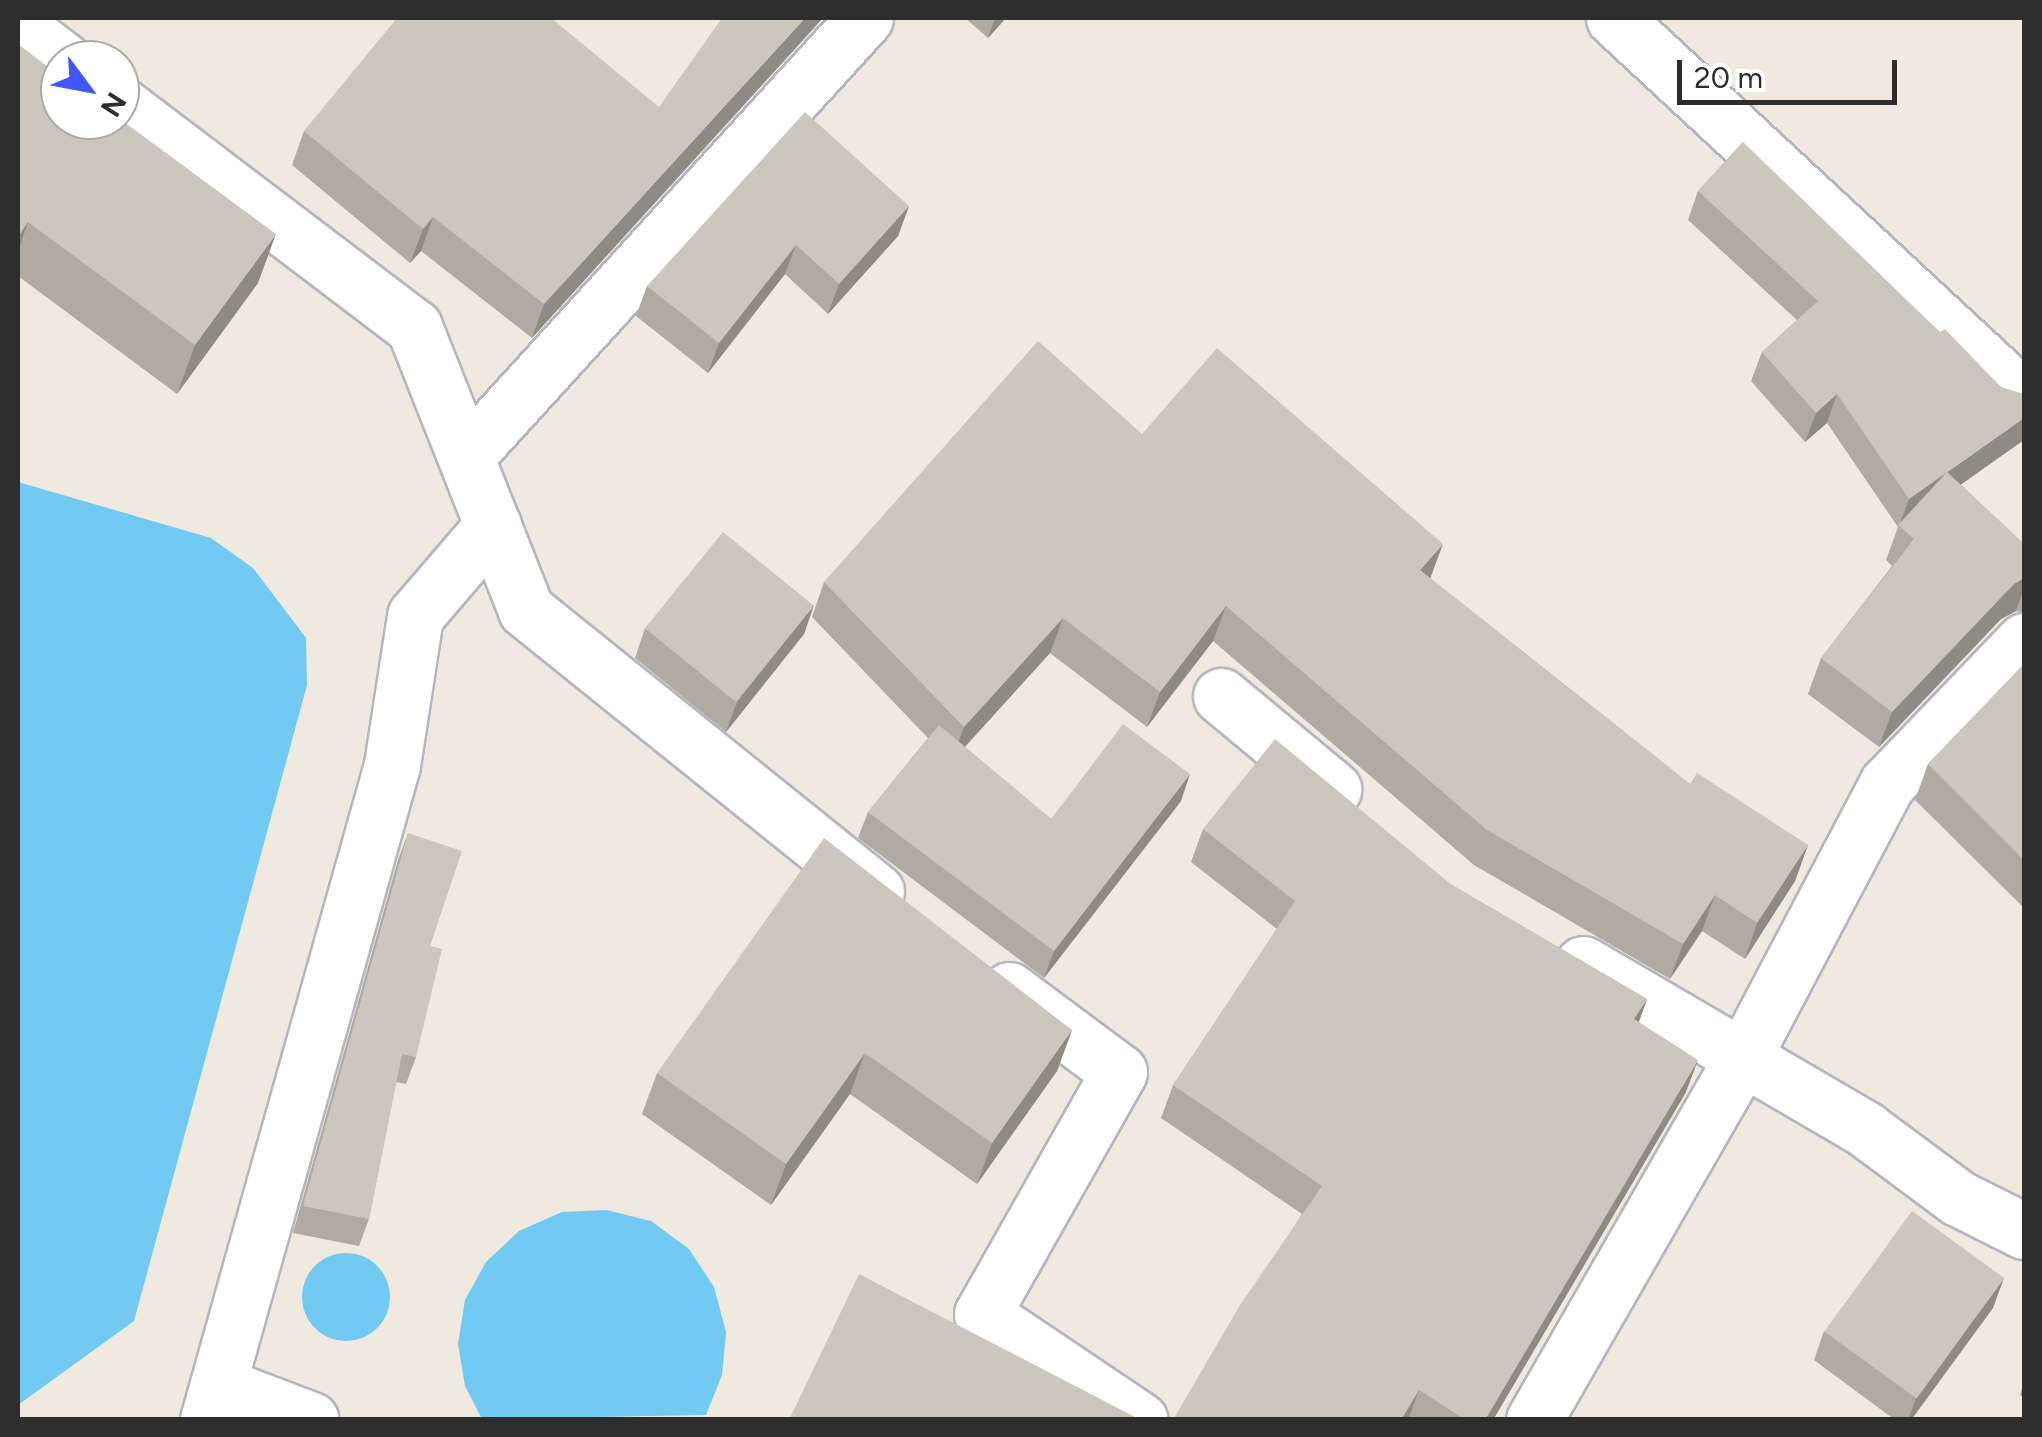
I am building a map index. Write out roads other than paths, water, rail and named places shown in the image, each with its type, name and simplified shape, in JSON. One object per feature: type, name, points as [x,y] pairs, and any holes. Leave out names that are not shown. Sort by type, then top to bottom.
[{"type":"street","points":[[468,455],[865,18]]},
{"type":"street","points":[[1614,18],[2022,392]]},
{"type":"street","points":[[18,26],[40,43]]},
{"type":"street","points":[[140,119],[414,327],[468,455],[526,610],[913,919]]},
{"type":"street","points":[[311,1420],[214,1402],[392,765],[414,616],[493,525]]},
{"type":"street","points":[[1534,1420],[1742,1057],[1887,784],[2024,642]]},
{"type":"street","points":[[1222,696],[1368,818]]},
{"type":"street","points":[[1540,940],[1864,1129],[1958,1198],[2024,1231]]},
{"type":"street","points":[[960,954],[1119,1072],[982,1314],[1140,1420]]},
{"type":"water","points":[[18,482],[211,538],[253,568],[306,638],[307,685],[134,1321],[18,1405]]},
{"type":"water","points":[[607,1210],[651,1221],[689,1249],[714,1287],[726,1332],[722,1375],[706,1415],[482,1419],[465,1386],[458,1344],[465,1300],[486,1262],[519,1231],[562,1212]]},
{"type":"water","points":[[346,1253],[363,1256],[377,1266],[387,1280],[387,1314],[377,1328],[363,1338],[346,1341],[329,1338],[315,1328],[305,1314],[302,1297],[305,1280],[315,1266],[329,1256]]}]
